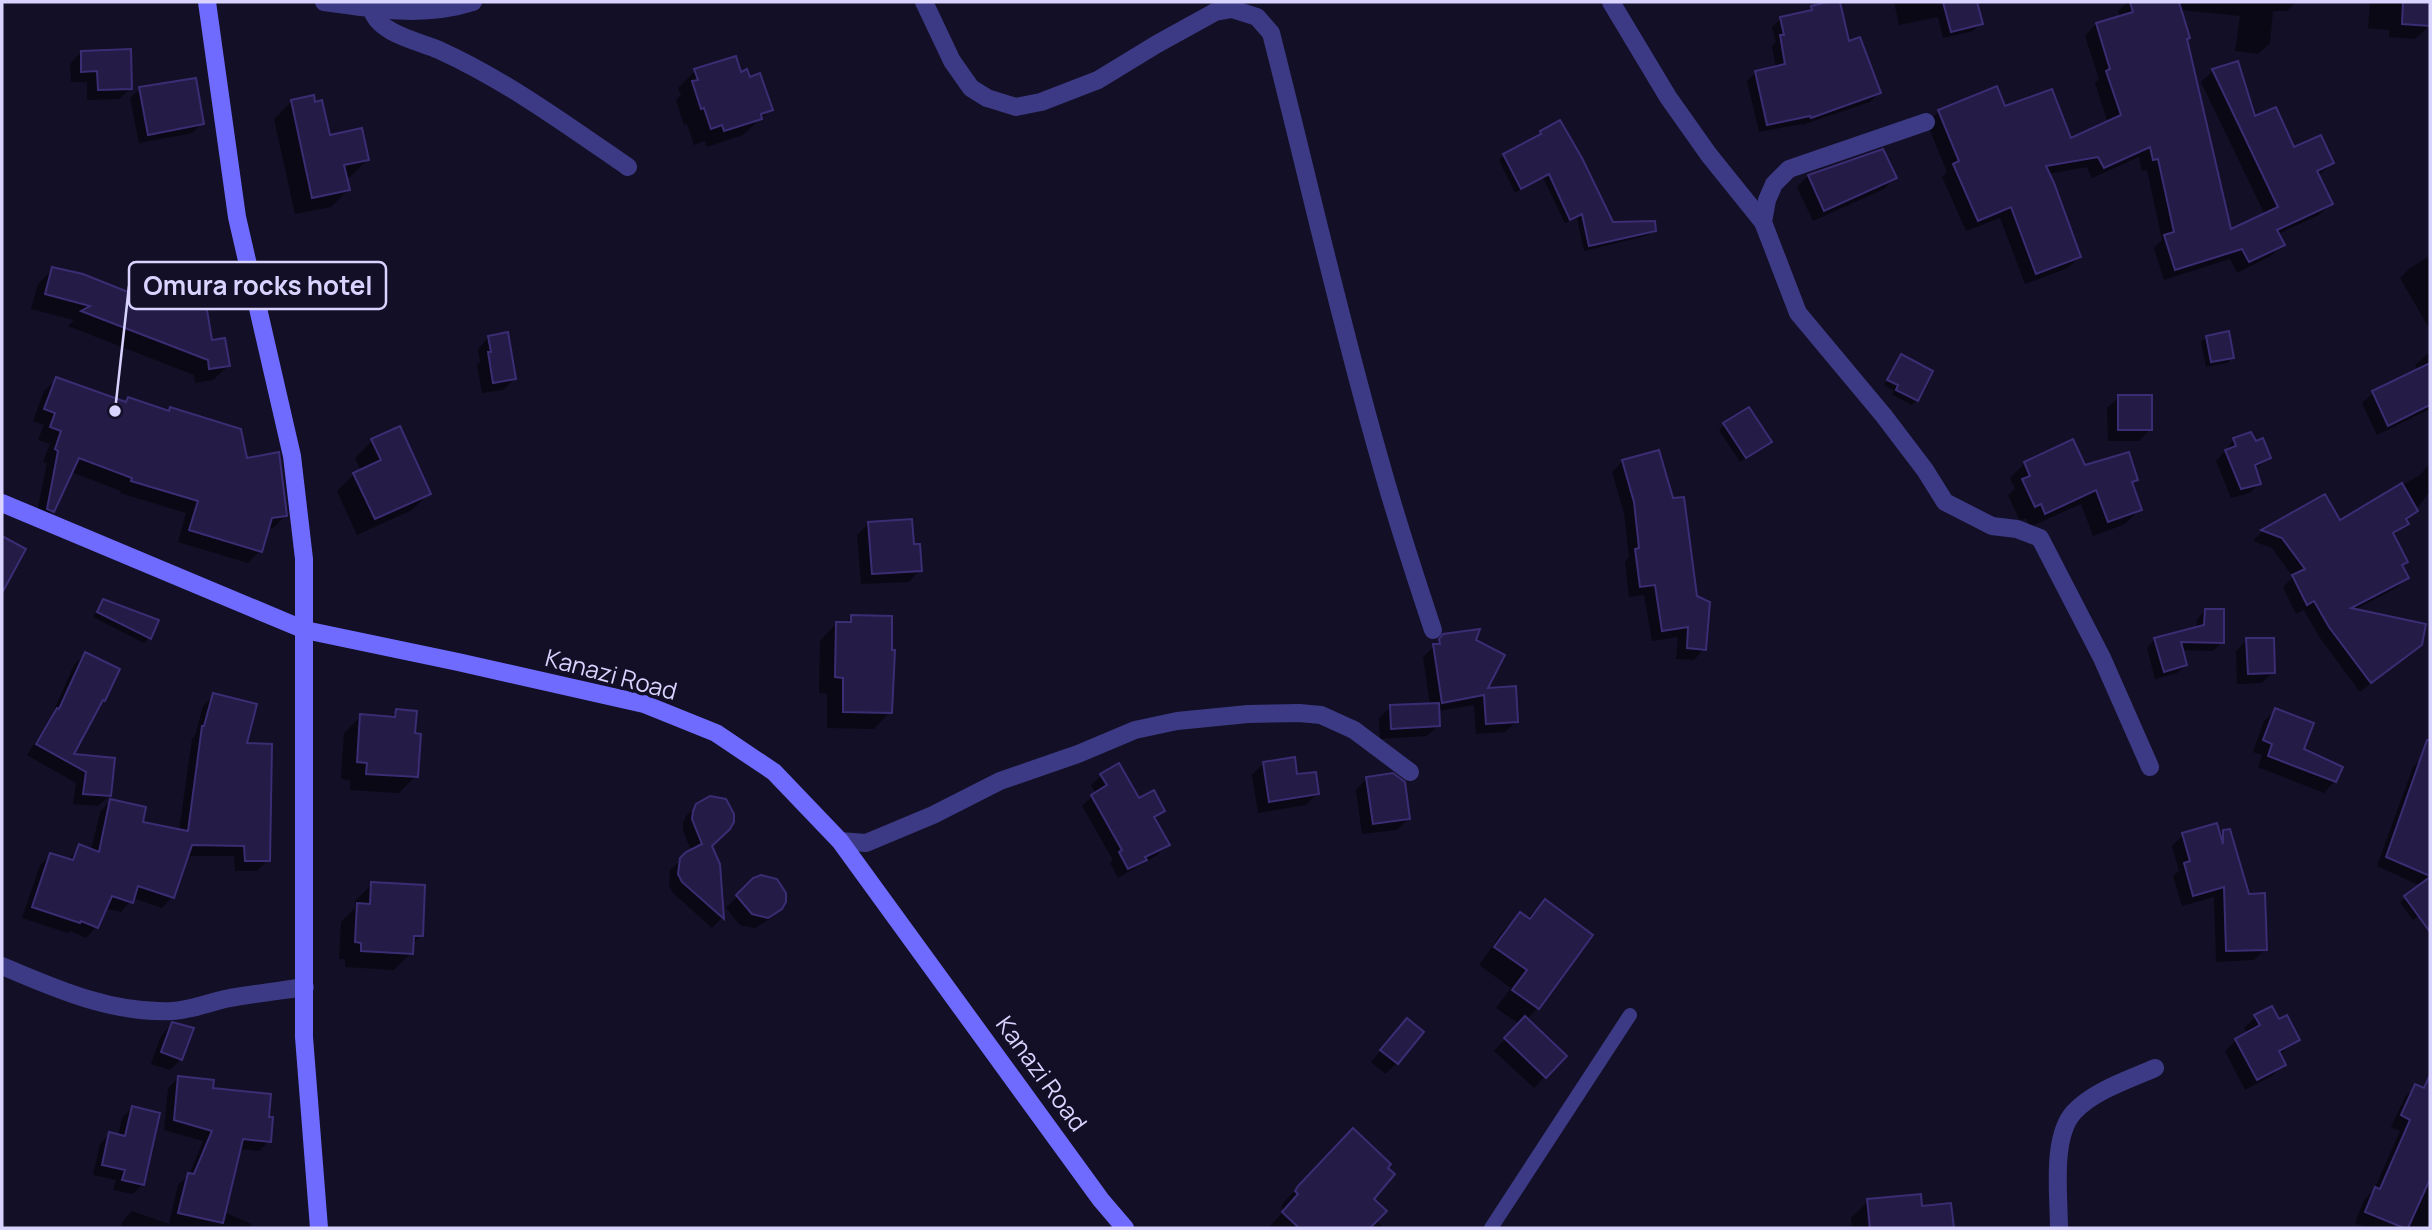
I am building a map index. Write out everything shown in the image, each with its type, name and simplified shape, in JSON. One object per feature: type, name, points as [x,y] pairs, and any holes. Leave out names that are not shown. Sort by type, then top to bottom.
[{"type":"main road","points":[[207,2],[237,217],[292,456],[304,559],[306,1068],[319,1228]]},
{"type":"main road","name":"Kanazi Road","points":[[2,503],[304,630],[644,704],[716,733],[774,772],[840,841],[1101,1200],[1125,1228]]},
{"type":"street","points":[[324,2],[373,10],[410,12],[455,7],[473,2]]},
{"type":"street","points":[[924,2],[953,61],[971,88],[987,98],[1016,107],[1041,102],[1098,80],[1215,12],[1232,9],[1257,18],[1271,33],[1379,460],[1433,630]]},
{"type":"street","points":[[1611,2],[1668,97],[1709,155],[1763,222],[1798,313],[1884,416],[1925,470],[1945,502],[1992,526],[2017,529],[2040,538],[2102,658],[2150,767]]},
{"type":"street","points":[[373,10],[375,17],[392,31],[440,50],[508,86],[628,167]]},
{"type":"street","points":[[1763,222],[1767,200],[1774,184],[1789,169],[1926,122]]},
{"type":"street","points":[[840,841],[866,843],[933,815],[1000,781],[1135,730],[1177,721],[1261,714],[1321,715],[1354,730],[1410,772]]},
{"type":"street","points":[[2,966],[83,999],[121,1008],[145,1010],[174,1011],[244,995],[305,987]]},
{"type":"street","points":[[2059,1228],[2060,1140],[2073,1113],[2102,1091],[2155,1068]]},
{"type":"lane","points":[[1491,1228],[1630,1014]]},
{"type":"building","points":[[1840,2],[1849,41],[1860,37],[1881,93],[1811,118],[1810,116],[1767,125],[1755,71],[1785,64],[1780,17],[1812,10],[1811,6]]},
{"type":"building","points":[[1943,2],[1977,2],[1983,24],[1951,32]]},
{"type":"building","points":[[2130,2],[2179,2],[2190,38],[2187,39],[2231,229],[2278,207],[2212,69],[2238,61],[2255,116],[2276,107],[2294,147],[2321,135],[2334,163],[2317,171],[2333,204],[2277,230],[2285,245],[2249,262],[2242,249],[2175,270],[2164,235],[2174,232],[2158,159],[2153,160],[2150,147],[2104,168],[2098,157],[2046,166],[2081,257],[2036,274],[2011,207],[1978,221],[1953,164],[1959,161],[1938,110],[1997,86],[2005,106],[2052,89],[2071,138],[2121,115],[2106,71],[2110,69],[2096,23],[2133,12]]},
{"type":"building","points":[[2403,2],[2430,2],[2430,26],[2402,24]]},
{"type":"building","points":[[131,49],[132,89],[98,90],[97,71],[81,72],[81,51]]},
{"type":"building","points":[[736,56],[741,72],[747,69],[750,77],[760,73],[773,110],[761,114],[762,119],[724,131],[722,125],[711,129],[692,81],[698,80],[694,69]]},
{"type":"building","points":[[196,78],[204,124],[148,135],[139,87]]},
{"type":"building","points":[[314,95],[315,102],[322,100],[330,135],[362,128],[369,160],[344,165],[350,190],[312,198],[291,100]]},
{"type":"building","points":[[1560,120],[1613,222],[1655,221],[1656,231],[1589,246],[1582,214],[1570,220],[1549,174],[1521,189],[1503,154],[1541,134],[1540,131]]},
{"type":"building","points":[[1883,149],[1897,178],[1824,211],[1808,175]]},
{"type":"building","points":[[52,267],[83,274],[133,294],[137,283],[207,310],[212,340],[225,338],[230,366],[209,369],[208,360],[81,311],[90,306],[45,294]]},
{"type":"building","points":[[2229,331],[2234,358],[2211,362],[2206,336]]},
{"type":"building","points":[[508,332],[516,379],[493,383],[488,336]]},
{"type":"building","points":[[1901,354],[1933,371],[1918,401],[1896,390],[1898,385],[1887,380]]},
{"type":"building","points":[[2430,363],[2430,405],[2388,426],[2372,391]]},
{"type":"building","points":[[56,377],[126,402],[128,397],[169,411],[170,407],[241,429],[247,458],[279,452],[287,516],[272,518],[262,552],[189,530],[198,501],[131,481],[132,478],[79,458],[54,512],[47,509],[58,451],[55,449],[61,431],[50,427],[55,413],[44,409]]},
{"type":"building","points":[[2118,395],[2152,395],[2152,430],[2118,430]]},
{"type":"building","points":[[1749,407],[1772,442],[1746,458],[1723,423]]},
{"type":"building","points":[[400,426],[431,494],[375,519],[353,473],[381,460],[371,439]]},
{"type":"building","points":[[2251,432],[2256,441],[2263,438],[2271,458],[2255,465],[2261,484],[2241,489],[2225,450],[2236,446],[2233,438]]},
{"type":"building","points":[[2073,439],[2085,465],[2129,452],[2138,480],[2132,482],[2142,510],[2108,522],[2096,490],[2045,514],[2041,504],[2035,507],[2022,479],[2030,476],[2024,462]]},
{"type":"building","points":[[1659,450],[1673,498],[1684,497],[1697,596],[1710,602],[1706,650],[1687,648],[1688,627],[1662,631],[1655,585],[1640,587],[1635,549],[1639,548],[1634,502],[1622,460]]},
{"type":"building","points":[[2402,483],[2418,511],[2406,519],[2409,524],[2393,533],[2408,562],[2402,565],[2409,578],[2351,608],[2426,624],[2422,645],[2371,683],[2329,627],[2314,601],[2307,605],[2292,575],[2305,569],[2282,538],[2261,530],[2325,494],[2340,520]]},
{"type":"building","points":[[912,519],[914,544],[920,544],[922,571],[872,574],[868,522]]},
{"type":"building","points":[[2,536],[26,549],[2,593]]},
{"type":"building","points":[[103,599],[159,620],[151,639],[97,612]]},
{"type":"building","points":[[2205,609],[2224,609],[2224,643],[2181,642],[2187,665],[2164,672],[2154,638],[2204,625]]},
{"type":"building","points":[[851,615],[892,616],[892,650],[895,650],[892,713],[843,712],[843,678],[835,677],[836,622],[851,622]]},
{"type":"building","points":[[1480,629],[1476,640],[1505,655],[1488,688],[1516,686],[1518,722],[1486,724],[1484,695],[1442,703],[1433,644],[1440,644],[1439,639],[1443,634]]},
{"type":"building","points":[[2246,638],[2274,638],[2275,673],[2248,674]]},
{"type":"building","points":[[85,652],[120,669],[74,754],[115,758],[111,796],[83,794],[86,772],[36,744],[57,708],[59,709]]},
{"type":"building","points":[[213,693],[257,704],[247,743],[272,744],[270,861],[245,861],[244,846],[192,845],[174,898],[138,886],[133,903],[112,896],[98,928],[32,907],[50,853],[73,860],[79,844],[99,852],[110,799],[146,807],[143,822],[188,831],[202,726]]},
{"type":"building","points":[[1439,703],[1440,726],[1391,729],[1390,705]]},
{"type":"building","points":[[2275,708],[2314,723],[2304,749],[2343,767],[2336,782],[2268,756],[2272,744],[2263,740]]},
{"type":"building","points":[[396,709],[417,711],[415,733],[421,734],[418,777],[366,774],[367,763],[357,762],[360,714],[395,717]]},
{"type":"building","points":[[2427,740],[2430,740],[2430,876],[2386,857]]},
{"type":"building","points":[[1295,757],[1297,774],[1316,772],[1319,794],[1269,802],[1263,762]]},
{"type":"building","points":[[1119,763],[1139,798],[1154,790],[1165,811],[1154,817],[1170,845],[1128,869],[1119,852],[1122,850],[1091,795],[1107,785],[1100,774]]},
{"type":"building","points":[[1393,773],[1405,782],[1410,819],[1373,824],[1366,777]]},
{"type":"building","points":[[710,796],[726,799],[734,814],[730,829],[712,846],[720,864],[724,919],[682,882],[678,874],[680,858],[702,844],[692,819],[693,811],[696,804]]},
{"type":"building","points":[[2217,823],[2223,844],[2223,830],[2230,829],[2249,894],[2265,893],[2267,950],[2226,951],[2224,887],[2193,896],[2184,863],[2190,861],[2182,833]]},
{"type":"building","points":[[761,875],[777,879],[786,893],[786,902],[782,909],[768,918],[752,914],[736,895],[753,878]]},
{"type":"building","points":[[2430,877],[2430,932],[2404,896]]},
{"type":"building","points":[[371,882],[425,885],[423,936],[414,936],[413,954],[361,951],[361,943],[355,942],[357,903],[370,904]]},
{"type":"building","points":[[1545,899],[1593,935],[1539,1009],[1512,990],[1527,970],[1494,947],[1520,912],[1530,919]]},
{"type":"building","points":[[2272,1006],[2279,1019],[2287,1015],[2300,1040],[2279,1051],[2286,1065],[2257,1080],[2235,1039],[2260,1025],[2254,1015]]},
{"type":"building","points":[[1525,1016],[1567,1056],[1546,1078],[1504,1038]]},
{"type":"building","points":[[1407,1018],[1424,1032],[1398,1064],[1380,1050]]},
{"type":"building","points":[[172,1022],[194,1028],[182,1060],[161,1052]]},
{"type":"building","points":[[2430,1075],[2430,1179],[2408,1228],[2404,1228],[2365,1212],[2375,1187],[2380,1189],[2410,1120],[2401,1115],[2415,1084],[2424,1088]]},
{"type":"building","points":[[178,1076],[214,1080],[213,1088],[271,1094],[271,1142],[243,1139],[223,1223],[178,1213],[188,1173],[194,1174],[212,1131],[174,1120]]},
{"type":"building","points":[[132,1106],[160,1113],[144,1185],[122,1180],[125,1170],[102,1165],[109,1132],[125,1136]]},
{"type":"building","points":[[1353,1128],[1391,1164],[1388,1168],[1395,1174],[1374,1199],[1387,1211],[1370,1228],[1299,1228],[1282,1212],[1298,1194],[1295,1191],[1298,1186]]},
{"type":"building","points":[[1921,1194],[1922,1206],[1951,1203],[1954,1228],[1870,1228],[1867,1199]]},
{"type":"place","name":"Omura rocks hotel","points":[[115,411]]}]
